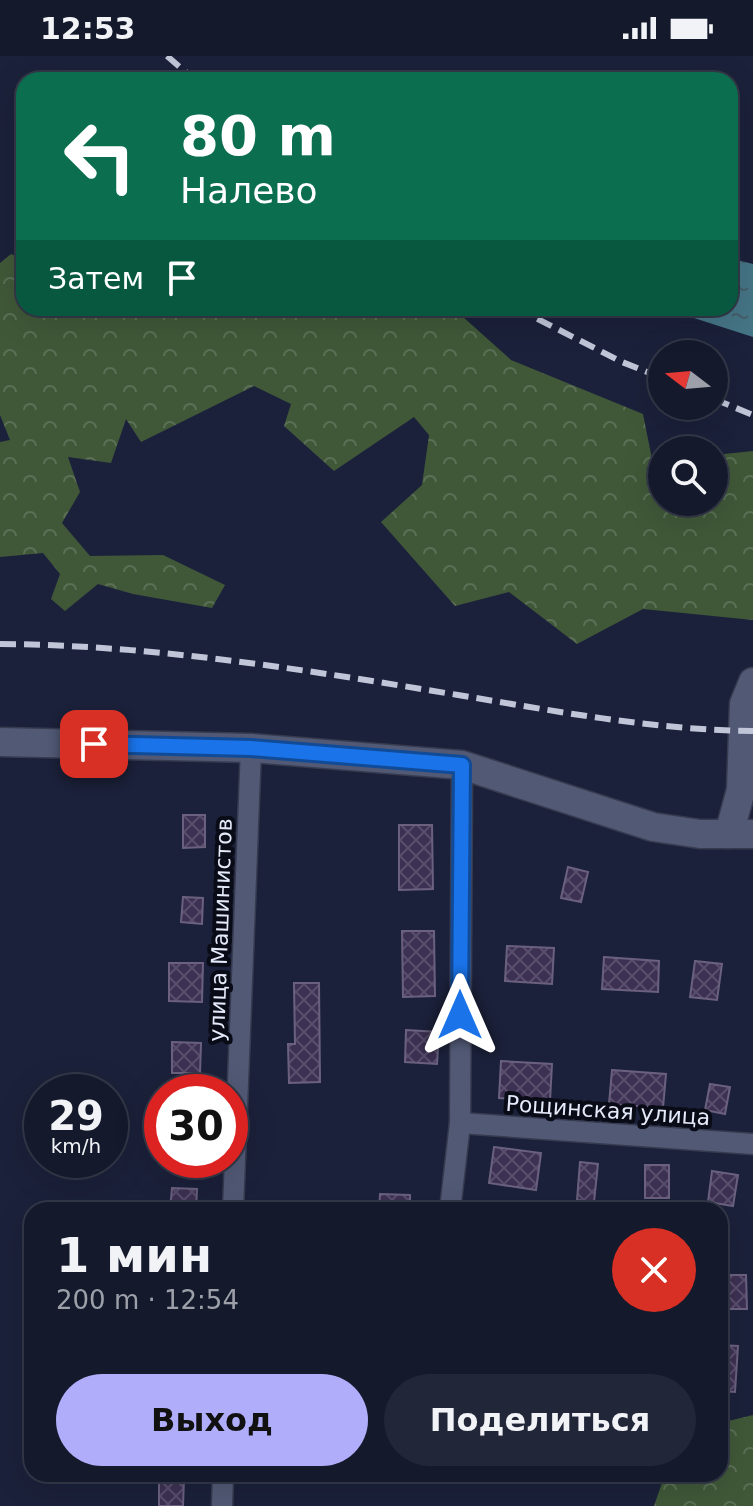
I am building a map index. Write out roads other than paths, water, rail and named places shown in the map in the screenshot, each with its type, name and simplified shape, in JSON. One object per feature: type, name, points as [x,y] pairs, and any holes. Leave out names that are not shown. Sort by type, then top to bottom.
[{"type":"street","points":[[0,742],[251,748],[462,765],[653,827],[700,834],[741,834],[744,704],[753,682]]},
{"type":"street","name":"улица Машинистов","points":[[233,1202],[251,748]]},
{"type":"street","points":[[451,1202],[460,1123],[462,765]]},
{"type":"street","name":"Рощинская улица","points":[[460,1123],[753,1144]]},
{"type":"street","points":[[222,1506],[223,1482]]},
{"type":"water","points":[[738,260],[753,264],[753,337],[694,318],[738,316]]},
{"type":"railway","points":[[167,56],[186,72]]},
{"type":"railway","points":[[532,316],[648,372]]},
{"type":"railway","points":[[728,405],[753,415]]},
{"type":"railway","points":[[0,644],[58,645],[230,660],[605,719],[753,731]]}]
